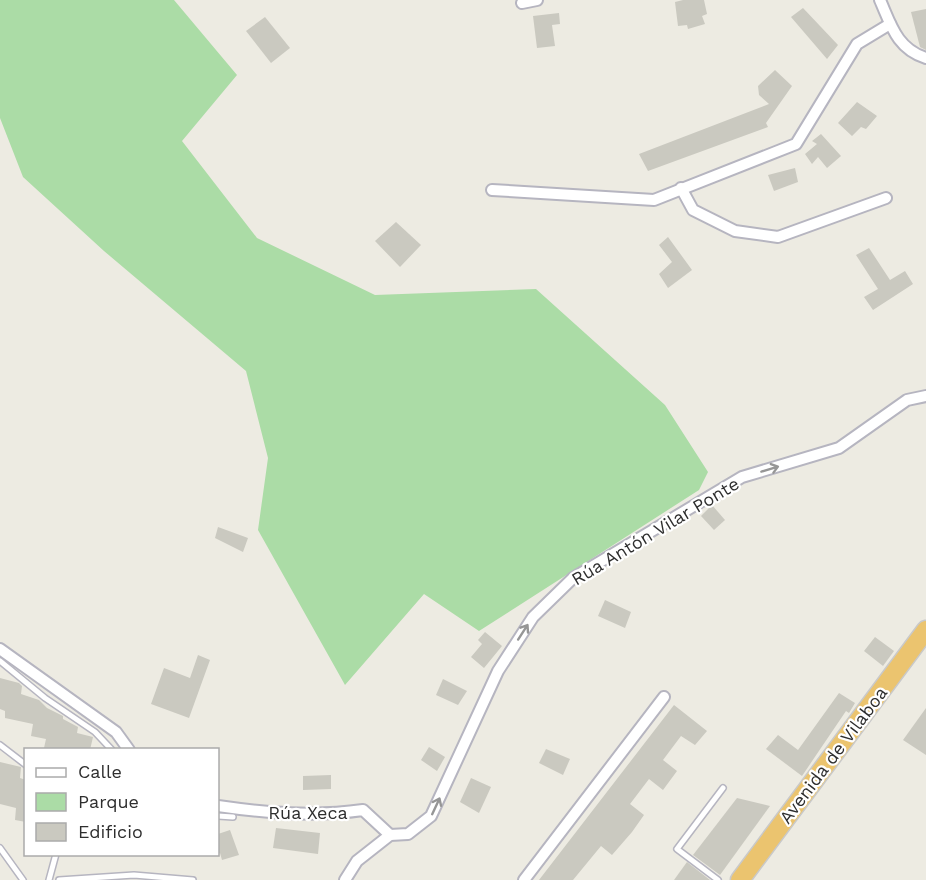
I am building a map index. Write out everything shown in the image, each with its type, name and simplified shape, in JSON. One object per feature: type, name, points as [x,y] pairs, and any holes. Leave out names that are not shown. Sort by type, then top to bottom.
[{"type":"highway","name":"Avenida de Vilaboa","points":[[740,880],[926,630]]},
{"type":"street","points":[[522,3],[537,0]]},
{"type":"street","points":[[880,0],[898,42],[926,58]]},
{"type":"street","points":[[492,190],[654,200],[796,144],[857,44],[890,24]]},
{"type":"street","points":[[681,188],[693,210],[735,231],[778,237],[886,198]]},
{"type":"street","name":"Rúa Antón Vilar Ponte","points":[[345,880],[357,861],[390,835],[408,834],[431,816],[498,671],[533,617],[573,578],[742,477],[839,448],[908,400],[926,396]]},
{"type":"street","points":[[0,649],[116,732],[128,748]]},
{"type":"street","points":[[524,880],[664,698]]},
{"type":"street","name":"Rúa Xeca","points":[[219,806],[261,812],[326,815],[363,810],[390,835]]},
{"type":"lane","points":[[0,661],[45,698],[95,732],[110,748]]},
{"type":"lane","points":[[0,745],[24,763]]},
{"type":"lane","points":[[718,880],[677,849],[723,788]]},
{"type":"lane","points":[[219,816],[233,817]]},
{"type":"lane","points":[[0,848],[23,880]]},
{"type":"lane","points":[[49,880],[56,856]]},
{"type":"lane","points":[[58,880],[134,875],[193,880]]},
{"type":"green space","points":[[0,0],[174,0],[237,75],[182,141],[257,238],[375,295],[536,289],[665,405],[708,472],[699,490],[479,631],[424,594],[345,685],[258,530],[268,458],[246,371],[104,251],[23,177],[0,118]]},
{"type":"building","points":[[704,0],[707,14],[702,16],[705,24],[688,29],[687,25],[678,26],[675,2]]},
{"type":"building","points":[[803,8],[838,45],[827,59],[791,17]]},
{"type":"building","points":[[926,9],[926,50],[920,47],[911,12]]},
{"type":"building","points":[[559,13],[560,24],[552,25],[555,46],[537,48],[533,16]]},
{"type":"building","points":[[265,17],[290,48],[271,63],[246,31]]},
{"type":"building","points":[[775,70],[792,86],[766,123],[768,127],[648,171],[639,154],[769,104],[759,95],[758,86]]},
{"type":"building","points":[[857,102],[877,116],[866,129],[861,127],[852,136],[838,123]]},
{"type":"building","points":[[821,134],[841,156],[827,168],[818,157],[812,164],[805,154],[817,144],[812,141]]},
{"type":"building","points":[[795,168],[798,182],[774,191],[768,175]]},
{"type":"building","points":[[396,222],[421,245],[400,267],[375,241]]},
{"type":"building","points":[[668,237],[692,270],[668,288],[659,274],[672,262],[659,245]]},
{"type":"building","points":[[869,248],[890,280],[905,271],[913,284],[873,310],[864,297],[878,289],[856,255]]},
{"type":"building","points":[[712,505],[725,520],[714,530],[701,516]]},
{"type":"building","points":[[218,527],[248,538],[243,552],[215,538]]},
{"type":"building","points":[[605,600],[631,612],[625,628],[598,616]]},
{"type":"building","points":[[485,632],[502,646],[484,668],[471,657],[482,644],[478,640]]},
{"type":"building","points":[[875,637],[894,651],[883,666],[864,651]]},
{"type":"building","points":[[198,655],[210,660],[189,718],[151,704],[164,668],[190,678]]},
{"type":"building","points":[[0,678],[19,683],[22,686],[21,694],[39,700],[47,708],[63,716],[63,719],[78,727],[77,733],[93,737],[90,748],[44,748],[46,739],[31,736],[33,724],[5,718],[5,711],[0,709]]},
{"type":"building","points":[[443,679],[467,691],[458,705],[436,695]]},
{"type":"building","points":[[839,693],[855,703],[849,713],[846,711],[802,776],[766,749],[778,735],[798,750]]},
{"type":"building","points":[[674,705],[707,731],[695,745],[681,736],[663,760],[677,771],[663,790],[649,779],[630,804],[644,815],[632,832],[612,855],[601,846],[573,880],[539,880]]},
{"type":"building","points":[[926,708],[926,755],[903,740]]},
{"type":"building","points":[[429,747],[445,757],[437,771],[421,760]]},
{"type":"building","points":[[546,749],[570,759],[563,775],[539,763]]},
{"type":"building","points":[[0,762],[21,767],[20,778],[24,779],[24,822],[15,820],[16,808],[0,804]]},
{"type":"building","points":[[331,775],[331,789],[303,790],[303,776]]},
{"type":"building","points":[[471,778],[491,787],[479,813],[460,802]]},
{"type":"building","points":[[737,798],[770,806],[720,875],[693,855]]},
{"type":"building","points":[[276,828],[320,833],[318,854],[273,848]]},
{"type":"building","points":[[230,830],[239,855],[222,860],[219,854],[219,834]]},
{"type":"building","points":[[687,862],[710,880],[674,880]]}]
